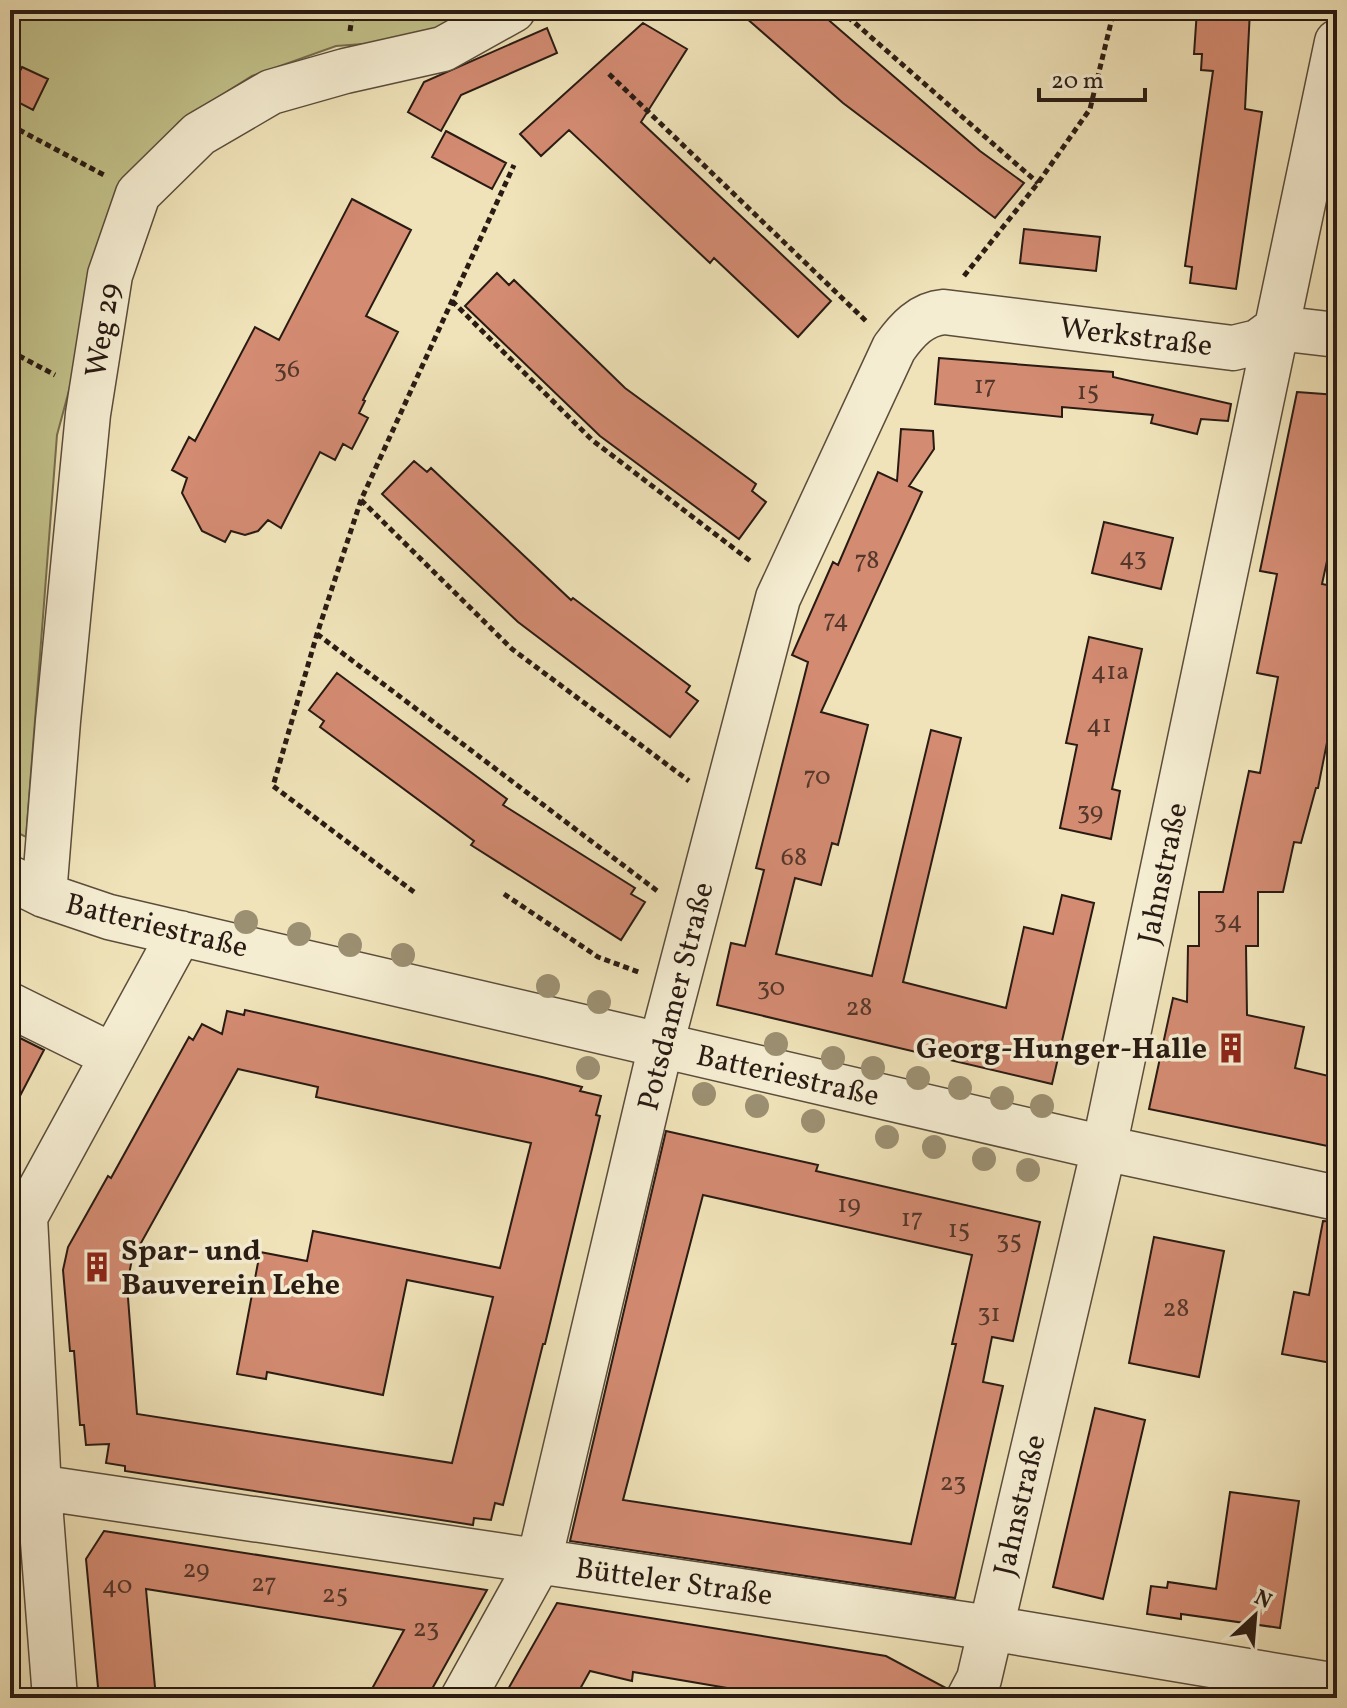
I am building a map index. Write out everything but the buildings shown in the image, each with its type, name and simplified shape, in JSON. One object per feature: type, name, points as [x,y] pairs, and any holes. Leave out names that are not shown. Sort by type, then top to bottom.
[{"type":"street","name":"Weg 29","points":[[27,886],[58,721],[88,414],[110,275],[138,194],[199,134],[271,92],[345,71],[443,49],[513,10]]},
{"type":"street","name":"Jahnstraße","points":[[969,1698],[979,1679],[1104,1148],[1337,42]]},
{"type":"street","name":"Werkstraße","points":[[937,312],[1233,348],[1258,342],[1277,328]]},
{"type":"street","name":"Potsdamer Straße","points":[[463,1698],[539,1561],[661,1045],[778,598],[894,348],[907,330],[937,312]]},
{"type":"street","points":[[1277,328],[1337,335]]},
{"type":"street","name":"Batteriestraße","points":[[27,886],[109,917],[1104,1148],[1337,1198]]},
{"type":"street","points":[[55,1698],[24,1486],[25,1217],[180,933]]},
{"type":"street","points":[[10,1005],[113,1056]]},
{"type":"street","name":"Bütteler Straße","points":[[24,1486],[990,1628],[1337,1686]]},
{"type":"path","points":[[840,10],[1038,183]]},
{"type":"path","points":[[937,312],[1038,183],[1090,109],[1114,10]]},
{"type":"path","points":[[609,74],[894,348]]},
{"type":"path","points":[[10,125],[138,194]]},
{"type":"path","points":[[414,892],[273,786],[317,634],[361,500],[514,165]]},
{"type":"path","points":[[452,301],[592,440],[757,566],[786,581]]},
{"type":"path","points":[[361,500],[512,649],[703,792],[725,800]]},
{"type":"path","points":[[317,634],[675,905],[696,913]]},
{"type":"path","points":[[504,894],[598,957],[617,966],[678,982]]},
{"type":"shaded area","points":[[10,10],[481,10],[418,40],[336,46],[252,76],[179,122],[133,176],[102,268],[57,435],[26,837],[10,829]]},
{"type":"place","name":"Georg-Hunger-Halle","points":[[1231,1048]]},
{"type":"place","name":"Spar- und Bauverein Lehe","points":[[97,1267]]}]
